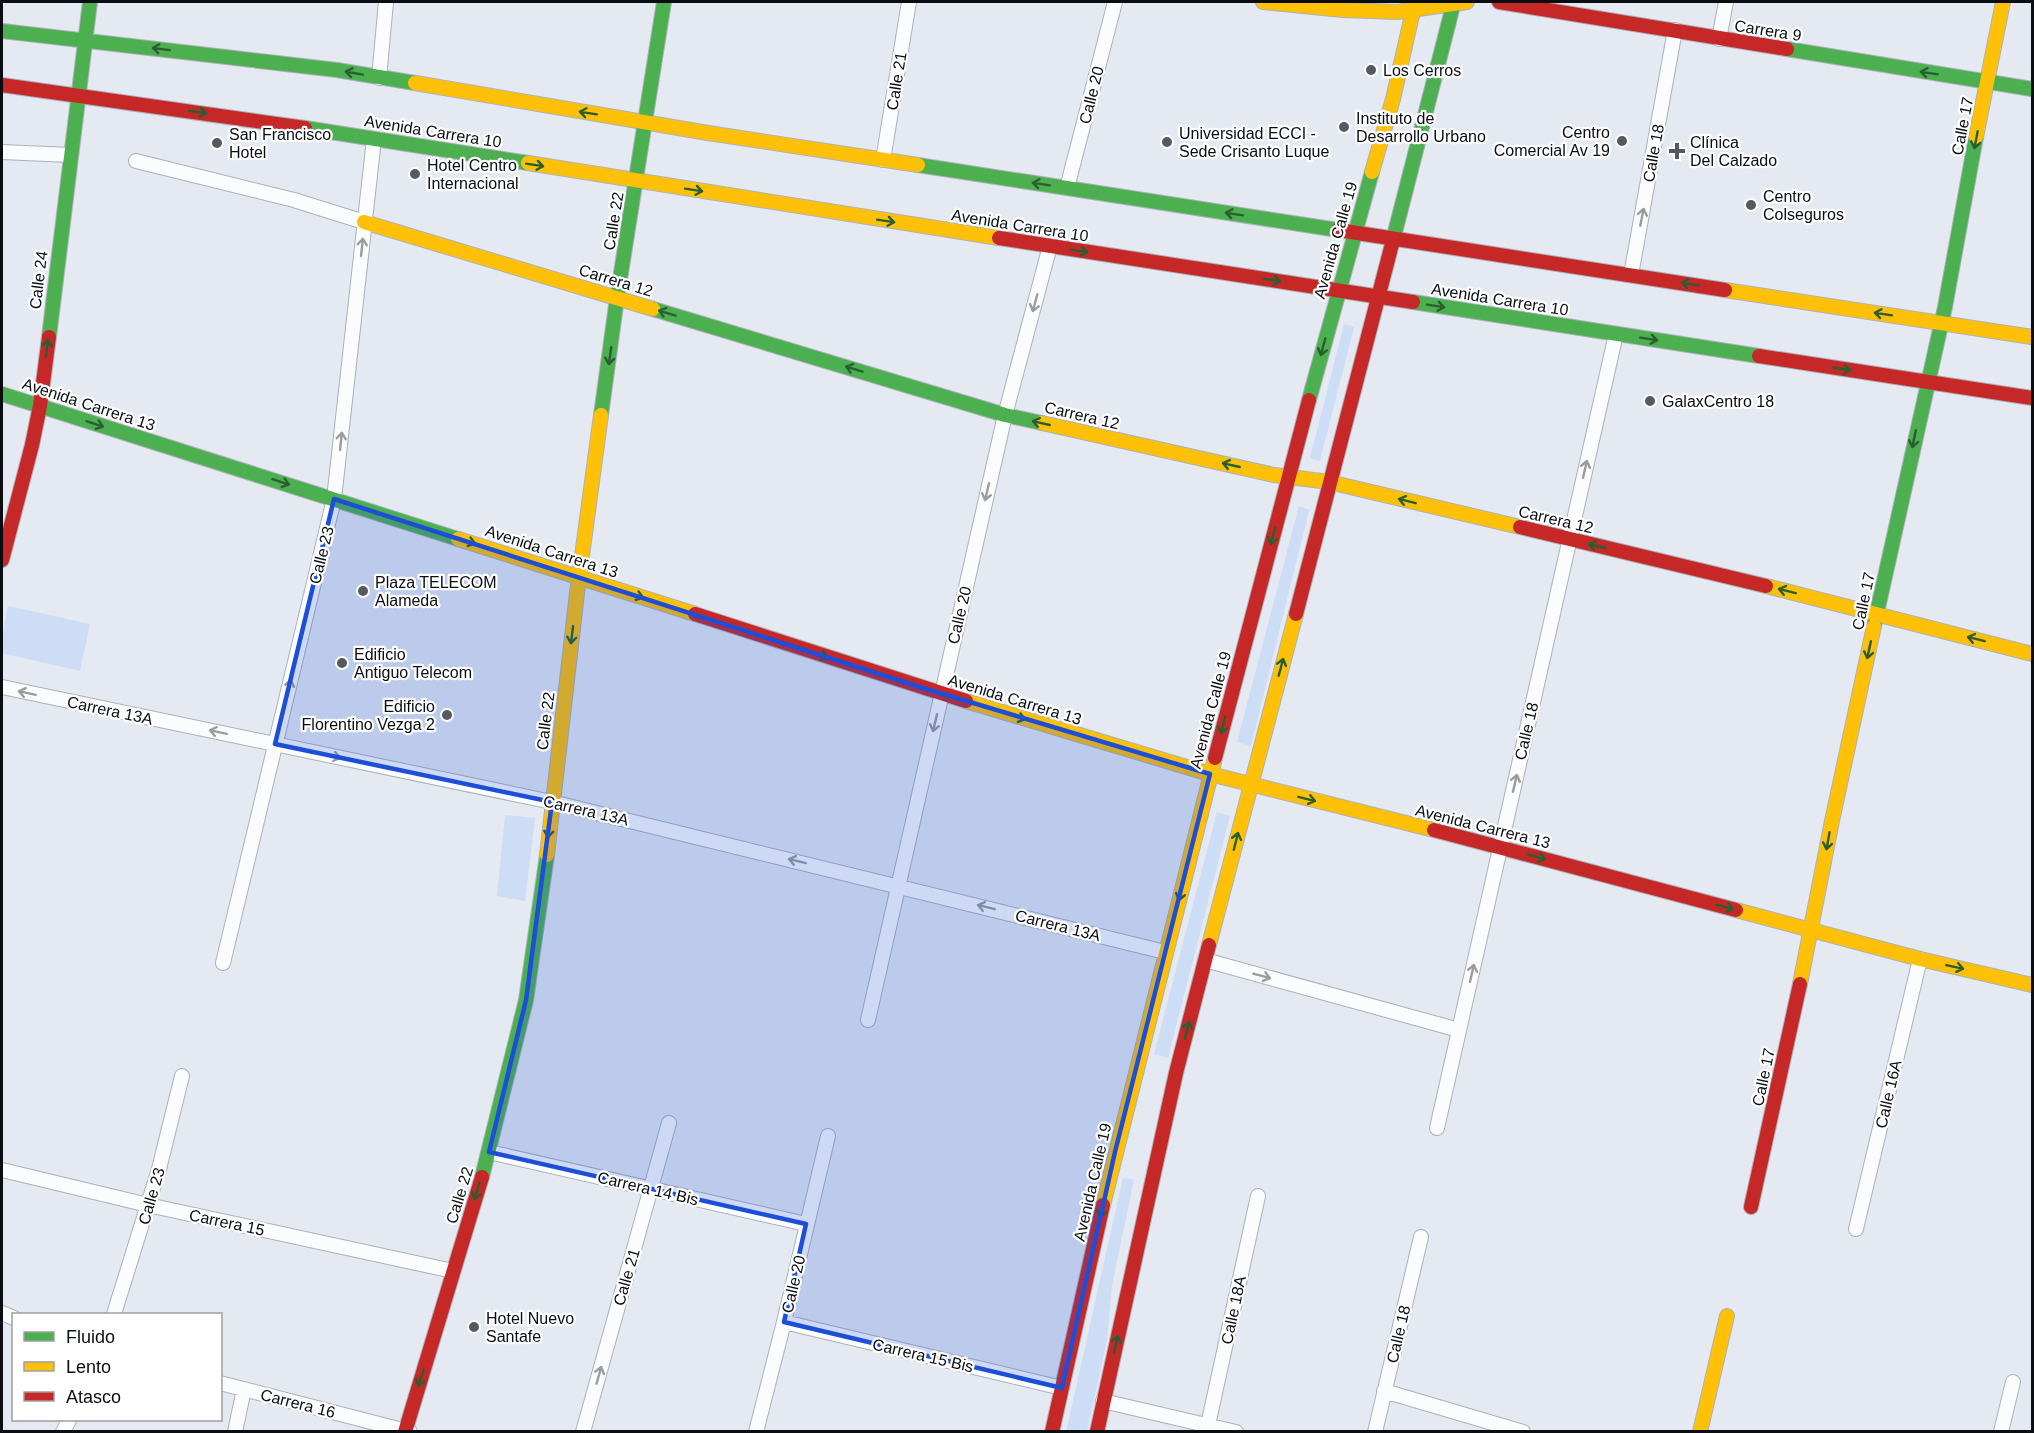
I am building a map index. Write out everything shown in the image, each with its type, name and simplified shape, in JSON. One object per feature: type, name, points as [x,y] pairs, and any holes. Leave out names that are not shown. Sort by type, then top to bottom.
[{"type":"main road","name":"Calle 24","points":[[2,560],[40,406],[90,2]]},
{"type":"main road","name":"Calle 22","points":[[407,1431],[489,1152],[526,1000],[540,912],[579,577],[617,298],[664,2]]},
{"type":"main road","points":[[1097,1431],[1155,1161],[1205,960],[1329,482],[1458,2],[1414,5],[1397,12],[1368,12],[1263,2]]},
{"type":"main road","name":"Carrera 9","points":[[1499,2],[2032,89]]},
{"type":"main road","name":"Calle 17","points":[[1751,1207],[1812,930],[1832,821],[1941,323],[2003,2]]},
{"type":"main road","name":"Avenida Calle 19","points":[[1052,1431],[1115,1152],[1210,774],[1338,291],[1393,99],[1414,5]]},
{"type":"main road","points":[[2,31],[337,70],[646,123],[2032,337]]},
{"type":"main road","name":"Avenida Carrera 10","points":[[2,85],[374,139],[2032,398]]},
{"type":"main road","name":"Carrera 12","points":[[364,222],[1005,415],[1288,478],[1329,482],[1877,614],[2032,654]]},
{"type":"main road","name":"Avenida Carrera 13","points":[[2,394],[941,694],[1210,774],[1500,847],[1920,959],[2032,985]]},
{"type":"main road","points":[[1700,1431],[1727,1316]]},
{"type":"street","points":[[379,78],[386,2]]},
{"type":"street","name":"Calle 21","points":[[883,160],[909,2]]},
{"type":"street","name":"Calle 20","points":[[1067,188],[1115,2]]},
{"type":"street","points":[[1719,39],[1726,2]]},
{"type":"street","name":"Calle 18","points":[[1631,275],[1675,30]]},
{"type":"street","name":"Calle 23","points":[[223,963],[334,499],[374,139]]},
{"type":"street","points":[[2,152],[70,155]]},
{"type":"street","name":"Carrera 12","points":[[136,161],[294,200],[364,222]]},
{"type":"street","name":"Calle 20","points":[[868,1020],[1005,415],[1050,246]]},
{"type":"street","name":"Calle 18","points":[[1437,1128],[1616,334]]},
{"type":"street","name":"Carrera 13A","points":[[2,687],[552,802],[1165,952]]},
{"type":"street","name":"Calle 16A","points":[[1856,1229],[1920,959]]},
{"type":"street","points":[[1205,960],[1459,1030]]},
{"type":"street","name":"Calle 23","points":[[114,1313],[159,1169],[182,1076]]},
{"type":"street","name":"Calle 21","points":[[583,1431],[669,1123]]},
{"type":"street","name":"Calle 20","points":[[756,1431],[828,1136]]},
{"type":"street","name":"Carrera 14 Bis","points":[[489,1152],[806,1224]]},
{"type":"street","name":"Carrera 15","points":[[2,1170],[148,1205],[453,1271]]},
{"type":"street","name":"Calle 18A","points":[[1208,1425],[1258,1196]]},
{"type":"street","name":"Calle 18","points":[[1374,1431],[1421,1237]]},
{"type":"street","name":"Carrera 15 Bis","points":[[784,1322],[1062,1388]]},
{"type":"street","points":[[2001,1431],[2013,1382]]},
{"type":"street","name":"Carrera 16","points":[[222,1384],[407,1431]]},
{"type":"street","points":[[235,1431],[244,1389]]},
{"type":"street","points":[[1384,1391],[1523,1431]]},
{"type":"street","points":[[1103,1401],[1236,1431]]},
{"type":"highlighted area","points":[[334,499],[923,688],[1210,774],[1115,1152],[1062,1388],[784,1322],[806,1224],[489,1152],[526,1000],[552,802],[275,744]]},
{"type":"shaded area","points":[[1344,324],[1354,327],[1320,461],[1310,458]]},
{"type":"shaded area","points":[[1299,506],[1309,510],[1251,746],[1237,742]]},
{"type":"shaded area","points":[[8,606],[90,624],[80,671],[2,653],[2,637]]},
{"type":"shaded area","points":[[1217,812],[1230,816],[1168,1058],[1154,1054]]},
{"type":"shaded area","points":[[505,815],[535,818],[525,901],[497,896]]},
{"type":"shaded area","points":[[1123,1178],[1134,1180],[1112,1285],[1107,1340],[1087,1431],[1066,1432]]},
{"type":"traffic: fast","points":[[49,337],[90,2]]},
{"type":"traffic: fast","points":[[601,415],[617,298],[664,2]]},
{"type":"traffic: fast","points":[[1392,244],[1454,2]]},
{"type":"traffic: fast","points":[[2,31],[337,70],[415,83]]},
{"type":"traffic: fast","points":[[1787,49],[2032,89]]},
{"type":"traffic: fast","points":[[305,128],[528,163]]},
{"type":"traffic: fast","points":[[1874,626],[1945,307],[1976,137]]},
{"type":"traffic: fast","points":[[918,165],[1338,230]]},
{"type":"traffic: fast","points":[[1309,400],[1372,172]]},
{"type":"traffic: fast","points":[[1413,302],[1759,356]]},
{"type":"traffic: fast","points":[[653,309],[1005,415],[1042,423]]},
{"type":"traffic: fast","points":[[2,394],[458,539]]},
{"type":"traffic: fast","points":[[482,1177],[526,1000],[547,855]]},
{"type":"traffic: slow","points":[[1263,2],[1343,10],[1397,12],[1467,2]]},
{"type":"traffic: slow","points":[[1372,172],[1393,99],[1415,2]]},
{"type":"traffic: slow","points":[[1976,137],[2003,2]]},
{"type":"traffic: slow","points":[[415,83],[708,133],[918,165]]},
{"type":"traffic: slow","points":[[528,163],[999,238]]},
{"type":"traffic: slow","points":[[364,222],[653,309]]},
{"type":"traffic: slow","points":[[1725,290],[2032,337]]},
{"type":"traffic: slow","points":[[547,855],[577,593],[601,415]]},
{"type":"traffic: slow","points":[[1042,423],[1274,475],[1329,482],[1520,527]]},
{"type":"traffic: slow","points":[[458,539],[695,614]]},
{"type":"traffic: slow","points":[[1766,586],[2032,654]]},
{"type":"traffic: slow","points":[[1209,945],[1296,614]]},
{"type":"traffic: slow","points":[[1800,984],[1874,626]]},
{"type":"traffic: slow","points":[[966,701],[1210,774],[1434,830]]},
{"type":"traffic: slow","points":[[1103,1205],[1215,758]]},
{"type":"traffic: slow","points":[[1736,910],[1920,959],[2032,985]]},
{"type":"traffic: slow","points":[[1700,1432],[1727,1316]]},
{"type":"traffic: jam","points":[[1499,2],[1787,49]]},
{"type":"traffic: jam","points":[[2,85],[305,128]]},
{"type":"traffic: jam","points":[[1338,230],[1725,290]]},
{"type":"traffic: jam","points":[[999,238],[1413,302]]},
{"type":"traffic: jam","points":[[1296,614],[1392,244]]},
{"type":"traffic: jam","points":[[2,560],[32,445],[40,406],[49,337]]},
{"type":"traffic: jam","points":[[1759,356],[2032,398]]},
{"type":"traffic: jam","points":[[1215,758],[1309,400]]},
{"type":"traffic: jam","points":[[1520,527],[1766,586]]},
{"type":"traffic: jam","points":[[695,614],[966,701]]},
{"type":"traffic: jam","points":[[1434,830],[1736,910]]},
{"type":"traffic: jam","points":[[1097,1432],[1176,1073],[1209,945]]},
{"type":"traffic: jam","points":[[1751,1207],[1800,984]]},
{"type":"traffic: jam","points":[[405,1432],[482,1177]]},
{"type":"traffic: jam","points":[[1052,1432],[1103,1205]]},
{"type":"place","name":"Los Cerros","points":[[1371,70]]},
{"type":"place","name":"Instituto de Desarrollo Urbano","points":[[1344,127]]},
{"type":"place","name":"Centro Comercial Av 19","points":[[1622,141]]},
{"type":"place","name":"Universidad ECCI - Sede Crisanto Luque","points":[[1167,142]]},
{"type":"place","name":"San Francisco Hotel","points":[[217,143]]},
{"type":"place","name":"Clínica Del Calzado","points":[[1677,151]]},
{"type":"place","name":"Hotel Centro Internacional","points":[[415,174]]},
{"type":"place","name":"Centro Colseguros","points":[[1751,205]]},
{"type":"place","name":"GalaxCentro 18","points":[[1650,401]]},
{"type":"place","name":"Plaza TELECOM Alameda","points":[[363,591]]},
{"type":"place","name":"Edificio Antiguo Telecom","points":[[342,663]]},
{"type":"place","name":"Edificio Florentino Vezga 2","points":[[447,715]]},
{"type":"place","name":"Hotel Nuevo Santafe","points":[[474,1327]]}]
